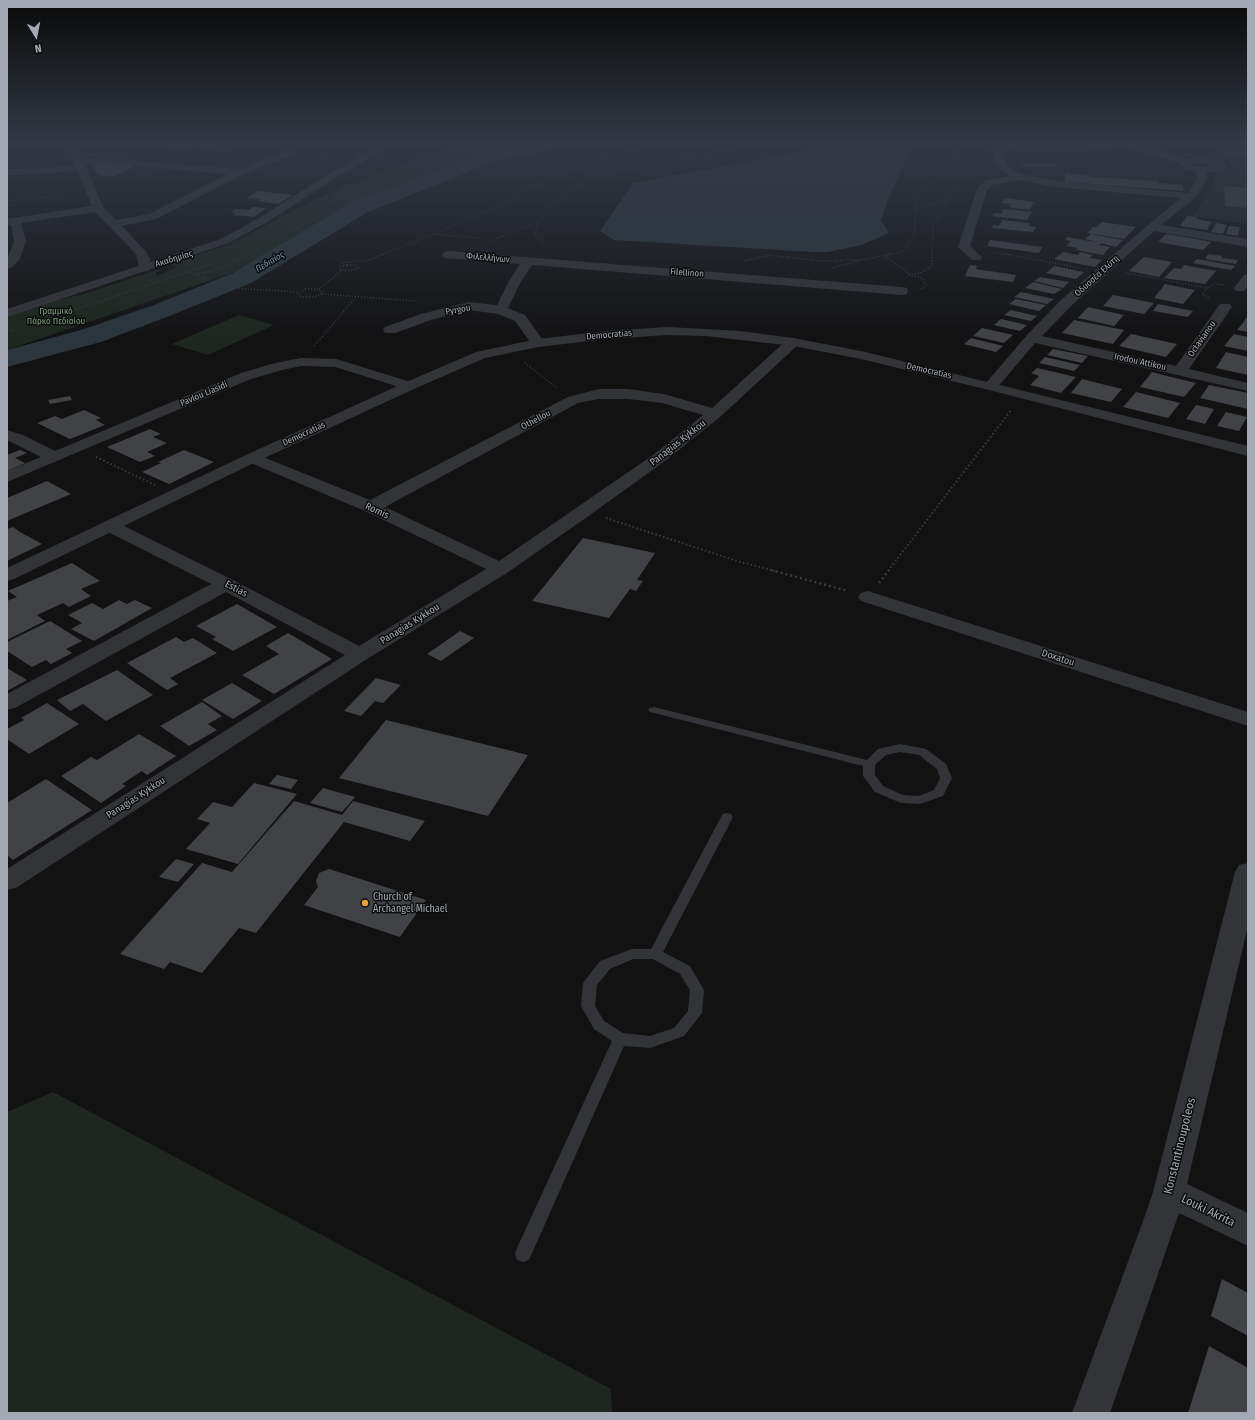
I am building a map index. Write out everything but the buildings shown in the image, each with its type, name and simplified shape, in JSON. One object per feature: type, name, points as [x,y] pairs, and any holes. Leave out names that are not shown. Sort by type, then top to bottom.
[{"type":"street","points":[[7,264],[14,259],[20,241],[19,232],[11,221],[90,209]]},
{"type":"street","points":[[99,209],[141,253],[144,260],[144,268]]},
{"type":"street","points":[[114,224],[152,217],[167,209]]},
{"type":"street","name":"Ακαδημίας","points":[[7,313],[225,241],[243,232],[279,209]]},
{"type":"street","points":[[976,209],[964,247],[976,257]]},
{"type":"street","name":"Οδυσσέα Ελύτη","points":[[991,386],[1032,338],[1066,303],[1102,270],[1174,209]]},
{"type":"street","points":[[1152,227],[1248,243]]},
{"type":"street","points":[[141,253],[154,258],[170,260]]},
{"type":"street","name":"Φιλελλήνων","points":[[448,255],[528,261]]},
{"type":"street","points":[[501,310],[514,283],[528,261]]},
{"type":"street","name":"Filellinon","points":[[528,261],[902,291]]},
{"type":"street","points":[[1240,288],[1248,278]]},
{"type":"street","name":"Pyrgou","points":[[390,330],[426,317],[469,306],[501,310],[520,318],[538,343]]},
{"type":"street","name":"Octavianou","points":[[1180,370],[1225,307]]},
{"type":"street","name":"Democratias","points":[[7,575],[252,458],[408,386],[481,355],[538,343],[607,335],[668,331],[740,335],[794,342],[861,355],[991,386],[1248,451]]},
{"type":"street","name":"Irodou Attikou","points":[[1032,338],[1180,370],[1248,387]]},
{"type":"street","name":"Panagias Kykkou","points":[[7,881],[360,655],[500,569],[659,458],[714,414],[794,342]]},
{"type":"street","name":"Pavlou Liasidi","points":[[7,477],[246,376],[280,366],[301,362],[336,363],[408,386]]},
{"type":"street","name":"Othellou","points":[[371,507],[573,400],[599,394],[628,394],[664,399],[714,414]]},
{"type":"street","points":[[7,435],[17,438],[54,457]]},
{"type":"street","name":"Romis","points":[[252,458],[371,507],[500,569]]},
{"type":"street","name":"Estias","points":[[110,526],[226,584],[360,655]]},
{"type":"street","points":[[7,703],[226,584]]},
{"type":"street","name":"Doxatou","points":[[868,597],[1248,719]]},
{"type":"street","name":"Konstantinoupoleos","points":[[1091,1413],[1159,1224],[1169,1192],[1248,872]]},
{"type":"street","name":"Louki Akrita","points":[[1169,1192],[1248,1230]]},
{"type":"lane","points":[[654,710],[869,764]]},
{"type":"lane","points":[[900,748],[922,752],[942,767],[946,778],[939,793],[920,800],[901,799],[879,789],[869,776],[869,764],[882,752],[900,748]]},
{"type":"lane","points":[[655,954],[728,817]]},
{"type":"lane","points":[[632,954],[655,954],[685,970],[697,990],[695,1013],[678,1032],[650,1042],[620,1039],[599,1025],[595,1019],[588,1006],[590,984],[605,965],[632,954]]},
{"type":"lane","points":[[523,1254],[620,1039]]},
{"type":"path","points":[[284,228],[321,209]]},
{"type":"path","points":[[193,274],[224,267],[334,209]]},
{"type":"path","points":[[344,266],[342,263],[369,260],[491,209]]},
{"type":"path","points":[[546,246],[541,243],[535,234],[537,225],[549,209]]},
{"type":"path","points":[[837,270],[830,269],[861,260],[903,252],[914,234],[916,209]]},
{"type":"path","points":[[906,276],[921,273],[932,266],[933,226],[942,209]]},
{"type":"path","points":[[434,234],[480,238],[487,242],[539,222]]},
{"type":"path","points":[[964,247],[1207,288],[1214,284],[1240,288]]},
{"type":"path","points":[[740,262],[768,255],[820,261],[861,260]]},
{"type":"path","points":[[885,256],[911,275]]},
{"type":"path","points":[[183,271],[210,261]]},
{"type":"path","points":[[52,317],[217,262]]},
{"type":"path","points":[[205,278],[230,288],[299,292],[310,289],[319,289],[341,270],[339,268],[353,265],[359,267],[353,271],[341,270]]},
{"type":"path","points":[[319,289],[323,292],[322,294]]},
{"type":"path","points":[[299,292],[299,296],[306,297],[316,297],[322,294],[417,302]]},
{"type":"path","points":[[301,362],[357,296]]},
{"type":"path","points":[[7,332],[14,330]]},
{"type":"path","points":[[507,350],[573,400]]},
{"type":"path","points":[[584,511],[737,561],[868,597],[1024,394]]},
{"type":"path","points":[[76,448],[175,495]]},
{"type":"shaded area","points":[[615,209],[885,209],[881,220],[889,233],[861,245],[828,252],[813,252],[614,240],[600,231]]},
{"type":"shaded area","points":[[1197,209],[1248,209],[1248,224],[1192,216]]},
{"type":"green space","name":"Γραμμικό Πάρκο Πεδιαίου","points":[[296,209],[361,209],[345,215],[255,264],[7,350],[7,317],[53,301],[80,295],[156,270],[162,270],[156,272],[156,276],[178,267],[169,264],[228,245]]},
{"type":"green space","points":[[239,315],[274,325],[208,355],[172,344]]},
{"type":"green space","points":[[53,1092],[611,1389],[612,1413],[7,1413],[7,1112]]},
{"type":"waterway","name":"Πεδιαίος","points":[[7,359],[91,336],[163,310],[242,278],[356,209]]},
{"type":"place","name":"Church of Archangel Michael","points":[[365,903]]}]
